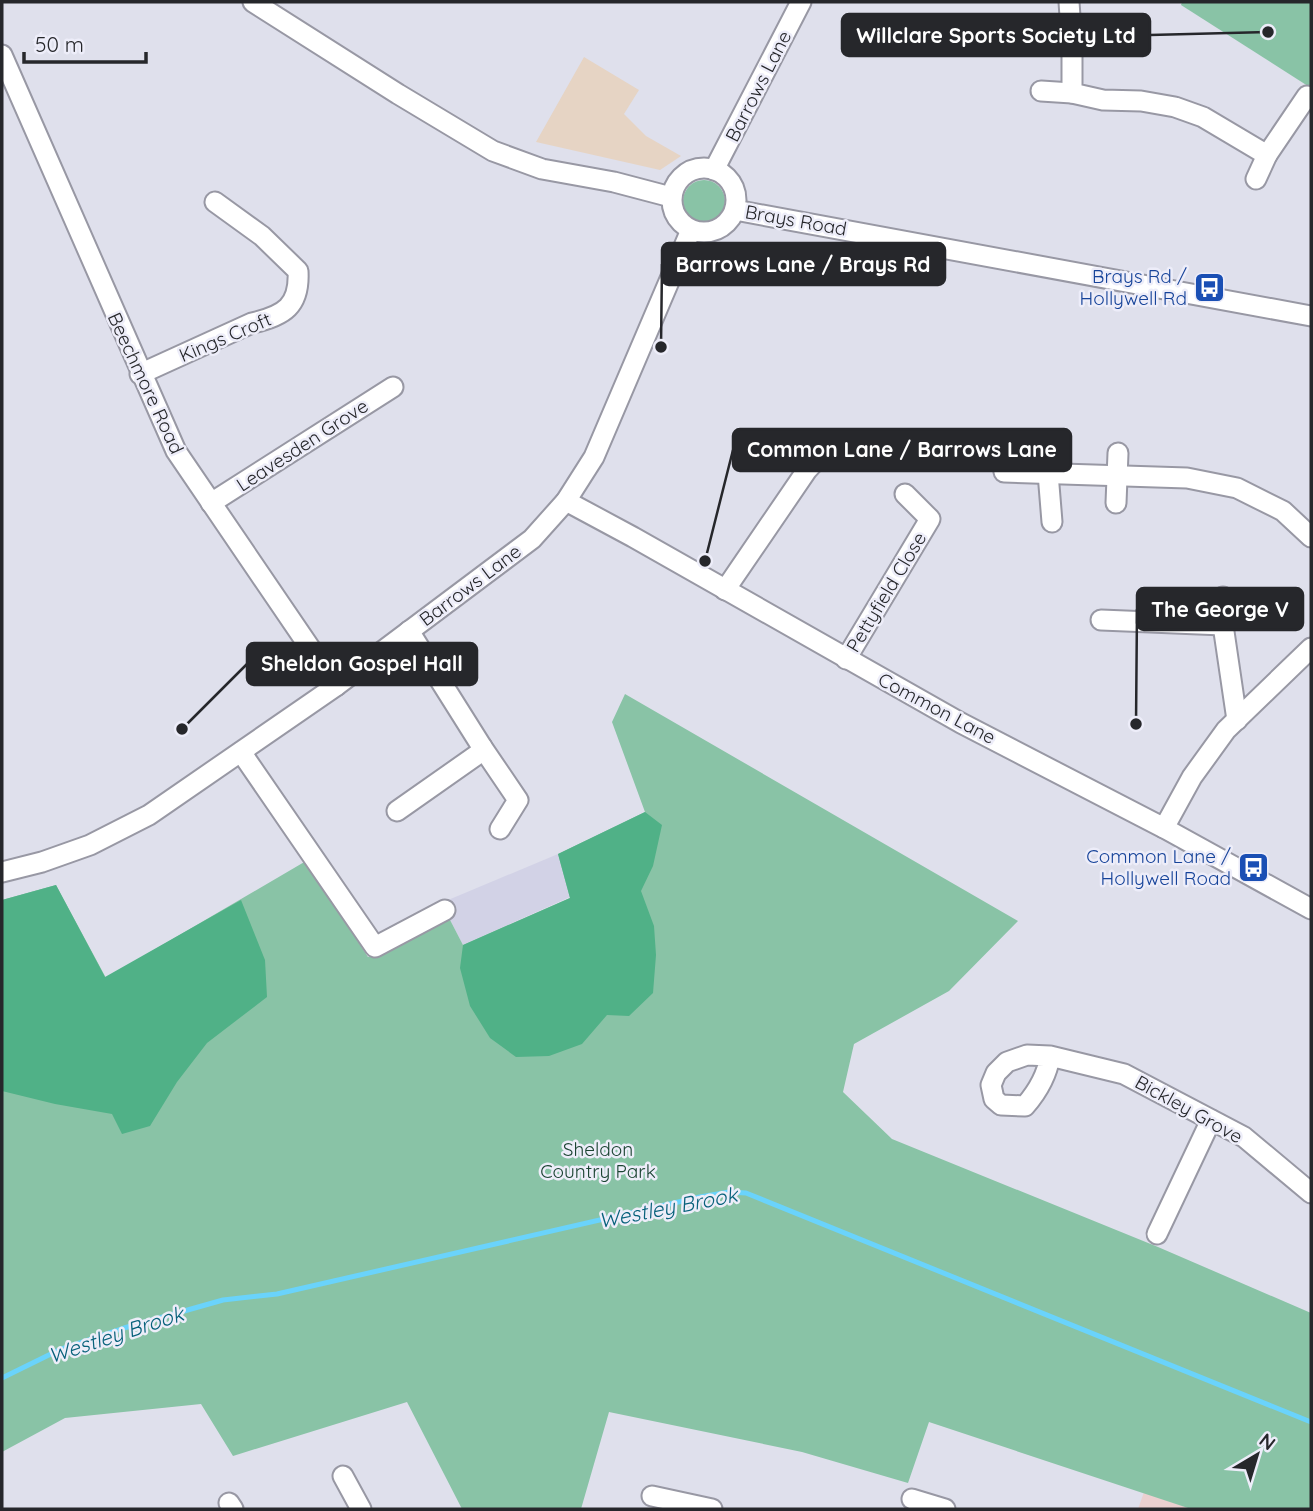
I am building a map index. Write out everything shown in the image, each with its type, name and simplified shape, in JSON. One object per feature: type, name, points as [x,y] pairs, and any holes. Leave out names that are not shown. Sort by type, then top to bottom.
[{"type":"street","points":[[253,2],[493,151],[542,169],[603,180],[671,197]]},
{"type":"street","name":"Barrows Lane","points":[[714,170],[801,2]]},
{"type":"street","points":[[1069,2],[1072,93]]},
{"type":"street","name":"Beechmore Road","points":[[2,55],[176,451],[336,686]]},
{"type":"street","points":[[1041,90],[1102,100],[1141,101],[1175,107],[1203,117],[1267,155]]},
{"type":"street","points":[[1256,179],[1267,155],[1294,114],[1307,96],[1311,99]]},
{"type":"street","points":[[695,169],[714,170],[728,179],[733,186],[736,193],[735,210],[725,225],[717,230],[709,233],[691,230],[682,225],[676,217],[671,197],[674,188],[686,173],[695,169]]},
{"type":"street","name":"Kings Croft","points":[[140,374],[252,323],[271,319],[283,313],[293,303],[299,286],[298,271],[262,236],[215,202]]},
{"type":"street","name":"Brays Road","points":[[735,210],[1311,316]]},
{"type":"street","name":"Barrows Lane","points":[[2,872],[42,862],[90,845],[149,815],[336,686],[532,539],[566,501],[594,457],[691,230]]},
{"type":"street","name":"Leavesden Grove","points":[[211,503],[393,387]]},
{"type":"street","points":[[725,590],[807,470],[835,440]]},
{"type":"street","points":[[1001,446],[1004,472],[1187,478],[1237,488],[1283,511],[1311,537]]},
{"type":"street","points":[[1116,503],[1118,453]]},
{"type":"street","points":[[1048,473],[1052,522]]},
{"type":"street","name":"Pettyfield Close","points":[[846,659],[930,519],[905,494]]},
{"type":"street","name":"Common Lane","points":[[566,501],[961,723],[1164,828],[1311,909]]},
{"type":"street","points":[[1223,597],[1223,625],[1237,720]]},
{"type":"street","points":[[1101,620],[1223,625]]},
{"type":"street","points":[[409,631],[518,800],[500,829]]},
{"type":"street","points":[[1164,828],[1192,777],[1226,730],[1311,648]]},
{"type":"street","points":[[397,811],[481,752],[482,747]]},
{"type":"street","points":[[242,752],[375,947],[445,910]]},
{"type":"street","name":"Bickley Grove","points":[[1050,1056],[1125,1073],[1244,1137],[1311,1193]]},
{"type":"street","points":[[1157,1234],[1211,1120]]},
{"type":"street","points":[[343,1476],[361,1509]]},
{"type":"street","points":[[652,1496],[712,1509]]},
{"type":"street","points":[[912,1499],[945,1509]]},
{"type":"shaded area","points":[[584,57],[639,90],[624,114],[646,136],[681,156],[660,170],[536,142]]},
{"type":"shaded area","points":[[558,854],[570,897],[463,945],[441,903]]},
{"type":"shaded area","points":[[1144,1492],[1191,1509],[1138,1509]]},
{"type":"green space","points":[[1182,2],[1311,2],[1311,88],[1181,5]]},
{"type":"green space","points":[[704,180],[719,186],[725,201],[719,216],[704,222],[689,216],[683,201],[689,186]]},
{"type":"green space","name":"Sheldon Country Park","points":[[625,694],[1018,921],[949,991],[854,1044],[843,1092],[892,1139],[1158,1247],[1311,1313],[1311,1509],[1191,1509],[929,1422],[908,1483],[802,1452],[609,1412],[581,1509],[462,1509],[407,1402],[233,1456],[201,1404],[65,1418],[2,1452],[2,900],[56,885],[106,978],[306,861],[368,957],[449,918],[463,945],[570,898],[558,854],[645,812],[612,722]]},
{"type":"green space","points":[[645,812],[662,825],[653,866],[641,891],[654,926],[656,955],[653,993],[629,1016],[607,1015],[582,1044],[549,1056],[516,1057],[490,1038],[470,1006],[460,968],[463,945],[570,898],[558,854]]},
{"type":"green space","points":[[56,885],[105,977],[241,900],[265,960],[267,997],[207,1043],[177,1082],[150,1126],[122,1134],[112,1114],[2,1091],[2,900]]},
{"type":"waterway","name":"Westley Brook","points":[[2,1378],[61,1349],[223,1300],[277,1294],[729,1192],[746,1193],[1311,1422]]},
{"type":"place","name":"Willclare Sports Society Ltd","points":[[1268,32]]},
{"type":"place","name":"Brays Rd / Hollywell Rd","points":[[1210,287]]},
{"type":"place","name":"Barrows Lane / Brays Rd","points":[[661,347]]},
{"type":"place","name":"Common Lane / Barrows Lane","points":[[705,561]]},
{"type":"place","name":"The George V","points":[[1136,724]]},
{"type":"place","name":"Sheldon Gospel Hall","points":[[182,729]]},
{"type":"place","name":"Common Lane / Hollywell Road","points":[[1254,867]]}]
